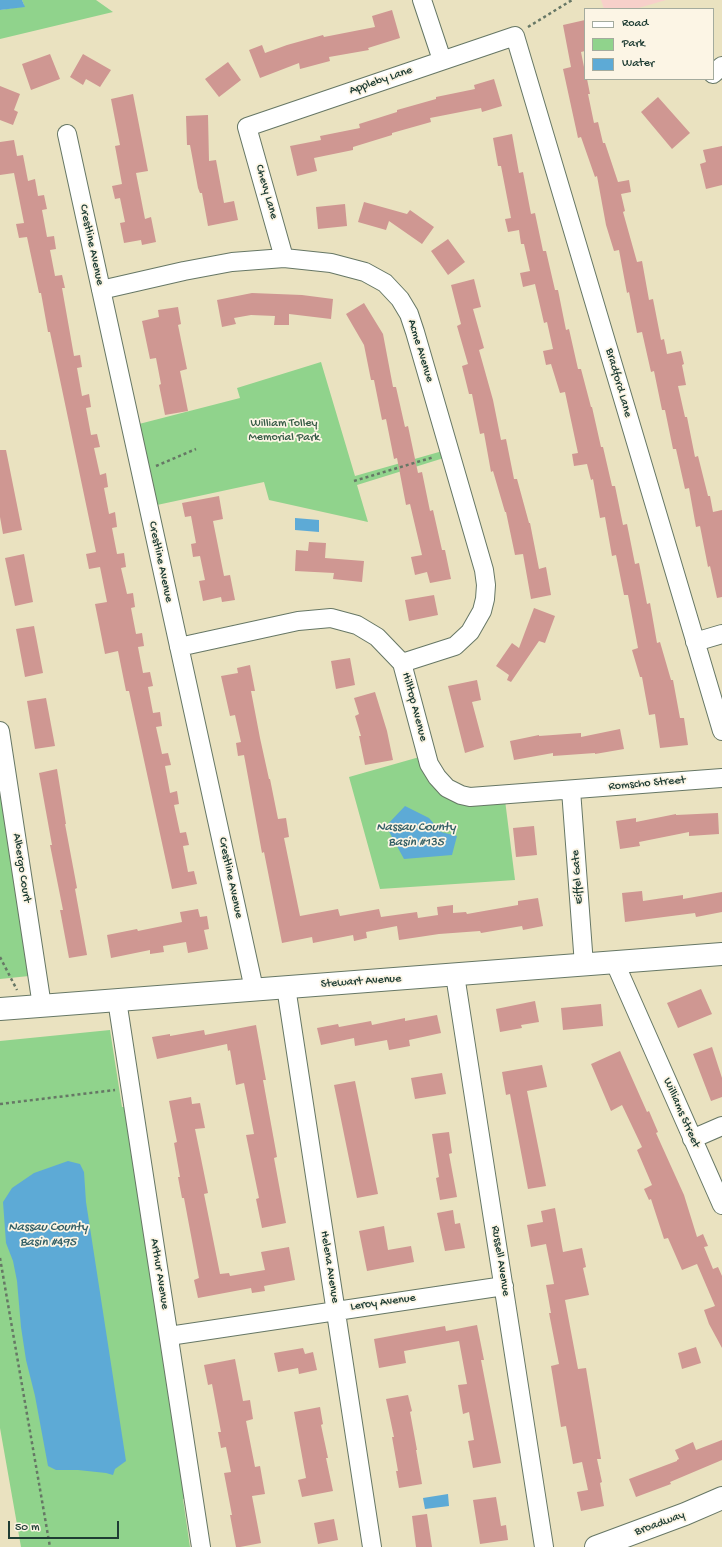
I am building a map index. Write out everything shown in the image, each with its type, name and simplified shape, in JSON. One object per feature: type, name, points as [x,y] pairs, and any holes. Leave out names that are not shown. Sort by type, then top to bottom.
[{"type":"main road","name":"Stewart Avenue","points":[[0,1009],[722,954]]},
{"type":"main road","name":"Broadway","points":[[596,1547],[686,1514],[722,1498]]},
{"type":"street","points":[[422,0],[442,60]]},
{"type":"street","name":"Appleby Lane","points":[[247,127],[515,36]]},
{"type":"street","name":"Bradford Lane","points":[[515,36],[722,731]]},
{"type":"street","points":[[714,73],[722,66]]},
{"type":"street","name":"Chevy Lane","points":[[247,127],[284,258]]},
{"type":"street","name":"Crestline Avenue","points":[[67,134],[254,990]]},
{"type":"street","name":"Acme Avenue","points":[[101,290],[184,271],[232,262],[284,258],[331,263],[365,272],[385,283],[400,299],[409,314],[415,332],[482,563],[486,584],[485,599],[482,611],[470,632],[455,646],[402,663]]},
{"type":"street","name":"Hilltop Avenue","points":[[179,647],[298,621],[330,618],[357,625],[377,637],[402,663],[429,764],[437,777],[447,788],[461,795],[470,797],[571,790]]},
{"type":"street","points":[[695,642],[722,634]]},
{"type":"street","name":"Albergo Court","points":[[0,731],[34,1006]]},
{"type":"street","name":"Romscho Street","points":[[571,790],[722,778]]},
{"type":"street","name":"Eiffel Gate","points":[[571,790],[584,965]]},
{"type":"street","name":"Williams Street","points":[[615,963],[722,1205]]},
{"type":"street","name":"Russell Avenue","points":[[455,975],[544,1547]]},
{"type":"street","name":"Helena Avenue","points":[[286,988],[372,1547]]},
{"type":"street","name":"Arthur Avenue","points":[[117,1000],[201,1547]]},
{"type":"street","points":[[692,1139],[722,1126]]},
{"type":"street","name":"Leroy Avenue","points":[[169,1336],[504,1286]]},
{"type":"path","points":[[515,36],[572,0]]},
{"type":"path","points":[[155,467],[196,449]]},
{"type":"path","points":[[354,481],[438,456]]},
{"type":"path","points":[[0,957],[34,1006]]},
{"type":"path","points":[[0,1104],[131,1088]]},
{"type":"path","points":[[0,1258],[50,1547]]},
{"type":"shaded area","points":[[601,0],[666,0],[638,8],[604,8]]},
{"type":"green space","points":[[22,0],[96,0],[113,12],[0,39],[0,10],[24,5]]},
{"type":"green space","name":"William Tolley Memorial Park","points":[[321,362],[355,476],[446,450],[447,457],[357,485],[368,522],[269,500],[264,482],[157,505],[139,424],[240,398],[237,388]]},
{"type":"green space","points":[[423,756],[430,778],[505,800],[515,880],[380,889],[349,777]]},
{"type":"green space","points":[[0,792],[29,976],[0,979]]},
{"type":"green space","points":[[110,1030],[122,1107],[128,1107],[191,1498],[183,1499],[190,1547],[21,1547],[0,1428],[0,1041]]},
{"type":"water","points":[[0,0],[22,0],[25,7],[0,10]]},
{"type":"water","points":[[295,518],[319,520],[319,532],[295,530]]},
{"type":"water","name":"Nassau County Basin #135","points":[[405,806],[429,818],[441,832],[457,836],[452,855],[404,859],[386,826]]},
{"type":"water","name":"Nassau County Basin #495","points":[[68,1161],[80,1164],[84,1172],[86,1202],[126,1461],[115,1469],[113,1475],[78,1470],[56,1470],[48,1466],[35,1396],[26,1360],[21,1327],[17,1281],[13,1261],[6,1243],[3,1202],[12,1188],[34,1173]]},
{"type":"water","points":[[448,1494],[449,1506],[425,1509],[423,1498]]},
{"type":"building","points":[[392,10],[400,38],[368,48],[369,50],[329,57],[330,61],[300,69],[299,63],[260,78],[249,50],[262,45],[265,53],[323,35],[324,37],[375,27],[372,16]]},
{"type":"building","points":[[584,20],[584,51],[581,52],[584,67],[584,80],[587,80],[590,94],[588,94],[594,123],[598,122],[603,143],[605,143],[618,182],[629,180],[631,192],[621,194],[625,211],[623,212],[637,262],[642,261],[649,300],[653,299],[661,340],[664,339],[667,354],[681,351],[686,385],[678,386],[685,417],[687,417],[695,457],[698,456],[708,496],[710,496],[713,512],[722,510],[722,597],[717,598],[710,566],[708,567],[700,526],[696,527],[689,488],[685,489],[676,449],[673,449],[665,410],[662,410],[654,371],[651,372],[642,332],[637,333],[629,292],[627,293],[619,250],[614,251],[606,225],[597,176],[595,177],[581,137],[578,138],[563,69],[571,67],[563,25]]},
{"type":"building","points":[[50,54],[60,79],[31,90],[22,64]]},
{"type":"building","points":[[83,54],[111,70],[100,87],[86,79],[83,85],[70,77]]},
{"type":"building","points":[[228,62],[241,80],[219,97],[205,79]]},
{"type":"building","points":[[494,79],[502,106],[482,112],[481,108],[430,118],[431,122],[392,133],[392,135],[353,147],[353,150],[314,158],[317,171],[297,176],[290,146],[321,140],[320,136],[360,128],[359,124],[397,112],[397,110],[436,99],[436,97],[475,89],[474,85]]},
{"type":"building","points":[[0,86],[20,94],[14,110],[18,112],[13,125],[0,120]]},
{"type":"building","points":[[133,94],[148,171],[136,173],[145,219],[151,217],[156,242],[142,245],[141,240],[124,243],[120,223],[125,222],[120,198],[115,199],[112,186],[122,184],[115,146],[120,145],[111,99]]},
{"type":"building","points":[[658,97],[690,133],[672,149],[641,112]]},
{"type":"building","points":[[208,115],[209,161],[216,160],[224,203],[234,201],[238,220],[208,226],[202,193],[200,193],[198,188],[190,145],[187,145],[186,116]]},
{"type":"building","points":[[512,134],[519,173],[523,172],[531,214],[535,213],[543,251],[546,251],[555,290],[558,290],[566,330],[569,329],[578,369],[581,369],[592,407],[601,447],[603,447],[612,486],[615,486],[623,525],[627,524],[635,564],[639,563],[647,604],[650,603],[657,643],[660,642],[671,680],[673,680],[680,718],[684,718],[688,745],[660,748],[655,714],[649,715],[642,677],[640,677],[632,650],[638,648],[628,595],[624,595],[616,555],[612,556],[605,517],[600,518],[593,479],[591,480],[587,464],[574,466],[572,454],[578,453],[565,392],[560,393],[551,364],[546,365],[543,351],[553,349],[547,322],[544,323],[535,284],[523,287],[520,273],[530,271],[524,244],[521,244],[519,230],[508,232],[505,219],[511,218],[501,166],[498,166],[493,138]]},
{"type":"building","points":[[14,140],[17,156],[23,155],[28,181],[35,179],[38,196],[44,195],[47,209],[42,210],[47,237],[54,236],[56,249],[50,250],[55,276],[62,275],[65,288],[62,288],[74,356],[80,355],[82,367],[77,368],[82,396],[89,394],[91,407],[86,408],[91,435],[97,434],[100,447],[94,448],[100,475],[106,473],[108,487],[104,488],[109,514],[115,512],[117,527],[112,528],[117,554],[124,553],[126,567],[121,568],[127,594],[133,593],[135,607],[131,608],[136,634],[142,633],[144,646],[138,647],[143,673],[150,672],[153,686],[148,687],[153,713],[160,712],[162,726],[156,727],[162,754],[168,753],[171,765],[165,766],[170,793],[177,791],[179,804],[174,805],[180,833],[186,832],[189,845],[183,846],[188,872],[194,871],[197,884],[172,889],[129,691],[126,691],[118,651],[105,654],[95,604],[107,602],[100,567],[89,569],[86,554],[96,552],[50,332],[48,332],[41,293],[39,293],[27,237],[19,238],[16,224],[24,223],[14,173],[0,175],[0,142]]},
{"type":"building","points":[[722,146],[722,185],[706,189],[700,164],[706,162],[703,150]]},
{"type":"building","points":[[364,202],[407,214],[410,210],[434,227],[422,244],[389,221],[386,230],[358,222]]},
{"type":"building","points":[[345,204],[347,226],[318,229],[316,207]]},
{"type":"building","points":[[448,239],[465,262],[448,275],[431,251]]},
{"type":"building","points":[[474,279],[481,307],[473,309],[484,348],[479,350],[493,400],[501,440],[506,439],[514,479],[517,479],[530,523],[539,569],[546,567],[551,595],[531,599],[523,554],[515,555],[506,512],[493,471],[491,472],[484,433],[480,434],[472,394],[469,394],[462,366],[468,364],[457,326],[461,324],[451,285]]},
{"type":"building","points":[[252,293],[302,295],[333,299],[331,319],[289,314],[289,325],[274,325],[275,316],[251,315],[234,318],[236,324],[222,327],[217,300]]},
{"type":"building","points":[[364,303],[383,334],[393,387],[396,387],[405,427],[408,426],[418,473],[422,472],[430,511],[433,510],[442,550],[445,550],[451,579],[430,583],[427,572],[415,575],[411,557],[422,555],[410,504],[406,505],[397,458],[394,459],[386,419],[382,420],[374,380],[371,380],[364,345],[346,314]]},
{"type":"building","points":[[178,307],[181,324],[178,325],[187,369],[180,371],[188,411],[165,415],[159,385],[161,384],[156,358],[150,359],[142,321],[159,317],[158,310]]},
{"type":"building","points":[[0,450],[6,450],[22,530],[3,534],[0,517]]},
{"type":"building","points":[[219,496],[223,519],[213,521],[224,576],[230,575],[235,600],[222,602],[221,597],[203,601],[199,581],[205,580],[200,556],[193,557],[191,544],[196,543],[191,516],[185,517],[182,503]]},
{"type":"building","points":[[309,542],[326,543],[325,558],[364,561],[362,582],[333,579],[334,573],[295,571],[296,550],[308,551]]},
{"type":"building","points":[[24,554],[33,602],[15,606],[5,558]]},
{"type":"building","points":[[434,595],[438,615],[409,621],[405,600]]},
{"type":"building","points":[[534,608],[555,616],[545,643],[539,641],[511,682],[507,680],[509,675],[496,666],[512,643],[519,648]]},
{"type":"building","points":[[34,626],[43,673],[25,677],[16,629]]},
{"type":"building","points":[[350,658],[355,685],[336,689],[331,661]]},
{"type":"building","points":[[250,665],[255,691],[251,691],[278,819],[286,818],[289,837],[284,838],[300,916],[338,909],[340,916],[379,909],[381,917],[417,912],[418,918],[438,915],[437,907],[453,905],[453,913],[466,912],[467,914],[518,905],[518,901],[538,898],[543,926],[523,930],[522,926],[481,933],[480,931],[439,934],[399,940],[397,926],[366,932],[367,938],[354,941],[353,935],[313,943],[312,937],[282,943],[264,852],[262,853],[244,755],[238,756],[236,743],[241,742],[235,715],[230,716],[221,676],[238,673],[237,668]]},
{"type":"building","points":[[477,680],[481,700],[472,702],[484,747],[465,753],[448,686]]},
{"type":"building","points":[[375,692],[387,731],[393,760],[365,765],[359,736],[361,736],[355,716],[359,714],[354,698]]},
{"type":"building","points":[[46,698],[55,746],[35,749],[27,701]]},
{"type":"building","points":[[620,729],[624,749],[595,754],[553,756],[553,753],[514,760],[510,741],[539,735],[581,733],[581,737]]},
{"type":"building","points":[[57,769],[65,824],[77,888],[75,889],[87,955],[69,958],[60,910],[63,910],[50,845],[52,845],[39,773]]},
{"type":"building","points":[[718,813],[719,834],[689,836],[689,832],[639,842],[640,846],[620,849],[616,821],[636,818],[636,822],[676,814]]},
{"type":"building","points":[[534,826],[537,855],[516,857],[513,828]]},
{"type":"building","points":[[642,891],[643,901],[683,895],[683,899],[722,892],[722,912],[696,917],[695,913],[625,922],[622,893]]},
{"type":"building","points":[[198,909],[200,917],[207,916],[209,929],[204,930],[208,949],[188,953],[186,942],[163,946],[164,952],[150,954],[150,950],[111,958],[107,935],[137,929],[138,931],[182,922],[180,912]]},
{"type":"building","points":[[701,989],[712,1014],[678,1028],[667,1003]]},
{"type":"building","points":[[535,1001],[539,1022],[521,1025],[522,1028],[500,1032],[496,1009]]},
{"type":"building","points":[[601,1004],[603,1026],[563,1030],[561,1008]]},
{"type":"building","points":[[437,1015],[441,1033],[409,1040],[410,1046],[389,1050],[387,1040],[355,1046],[354,1038],[321,1045],[317,1028],[338,1024],[339,1027],[371,1021],[372,1025],[405,1018],[405,1021]]},
{"type":"building","points":[[256,1025],[266,1080],[263,1080],[277,1157],[274,1158],[286,1223],[262,1228],[256,1199],[259,1198],[246,1135],[254,1134],[244,1083],[236,1085],[230,1050],[228,1051],[227,1044],[157,1059],[152,1037],[170,1034],[170,1036],[204,1030],[205,1035]]},
{"type":"building","points":[[712,1047],[722,1078],[722,1097],[711,1101],[693,1054]]},
{"type":"building","points":[[620,1051],[647,1112],[649,1111],[658,1132],[656,1133],[684,1195],[697,1237],[703,1234],[708,1246],[704,1247],[713,1269],[718,1267],[722,1276],[722,1348],[709,1324],[704,1310],[715,1306],[697,1264],[682,1270],[668,1238],[664,1239],[651,1199],[649,1200],[644,1189],[652,1185],[637,1150],[642,1147],[622,1105],[611,1111],[591,1064]]},
{"type":"building","points":[[542,1065],[547,1087],[527,1091],[546,1186],[528,1189],[510,1094],[506,1095],[502,1072]]},
{"type":"building","points":[[442,1073],[446,1094],[415,1099],[411,1078]]},
{"type":"building","points":[[355,1081],[378,1194],[357,1198],[334,1085]]},
{"type":"building","points":[[191,1097],[192,1104],[200,1103],[205,1128],[195,1129],[208,1193],[204,1194],[220,1274],[229,1273],[230,1276],[265,1270],[261,1252],[289,1247],[295,1280],[264,1286],[265,1291],[252,1293],[251,1288],[198,1298],[194,1280],[199,1278],[184,1198],[182,1198],[178,1177],[180,1177],[174,1143],[177,1142],[169,1101]]},
{"type":"building","points":[[449,1132],[452,1153],[449,1154],[457,1197],[440,1200],[436,1178],[439,1177],[432,1134]]},
{"type":"building","points":[[555,1208],[563,1252],[582,1248],[586,1267],[583,1268],[589,1295],[565,1300],[578,1369],[586,1368],[601,1459],[597,1459],[602,1482],[600,1483],[604,1506],[581,1511],[577,1492],[588,1490],[582,1462],[573,1464],[566,1426],[561,1427],[551,1366],[559,1364],[549,1313],[551,1313],[546,1285],[554,1284],[546,1244],[531,1247],[527,1225],[543,1222],[541,1211]]},
{"type":"building","points":[[453,1210],[455,1224],[460,1223],[465,1248],[445,1251],[437,1213]]},
{"type":"building","points":[[384,1226],[388,1250],[411,1246],[414,1262],[367,1271],[359,1231]]},
{"type":"building","points":[[477,1325],[484,1360],[481,1360],[501,1463],[473,1468],[468,1441],[474,1440],[469,1412],[463,1414],[458,1385],[467,1384],[459,1341],[404,1351],[406,1363],[379,1368],[374,1339],[445,1326],[446,1331]]},
{"type":"building","points":[[696,1347],[701,1363],[682,1369],[678,1353]]},
{"type":"building","points":[[303,1348],[305,1354],[313,1352],[317,1370],[299,1374],[298,1368],[278,1372],[274,1353]]},
{"type":"building","points":[[235,1359],[243,1401],[250,1400],[253,1419],[246,1421],[255,1467],[260,1466],[265,1494],[252,1496],[261,1543],[240,1547],[236,1547],[224,1473],[231,1472],[226,1447],[221,1448],[218,1432],[221,1432],[212,1384],[208,1385],[204,1365]]},
{"type":"building","points":[[408,1395],[412,1411],[410,1412],[422,1484],[399,1488],[396,1471],[398,1471],[392,1437],[394,1437],[386,1399]]},
{"type":"building","points":[[320,1407],[323,1424],[321,1425],[328,1458],[326,1458],[333,1491],[302,1497],[298,1480],[306,1478],[294,1412]]},
{"type":"building","points":[[722,1440],[722,1460],[670,1482],[671,1484],[636,1497],[629,1479],[677,1461],[679,1459],[675,1450],[693,1442],[696,1450]]},
{"type":"building","points":[[496,1497],[501,1526],[506,1525],[508,1540],[480,1544],[473,1500]]},
{"type":"building","points":[[427,1514],[432,1547],[416,1547],[412,1516]]},
{"type":"building","points":[[334,1519],[338,1540],[318,1544],[314,1523]]}]
